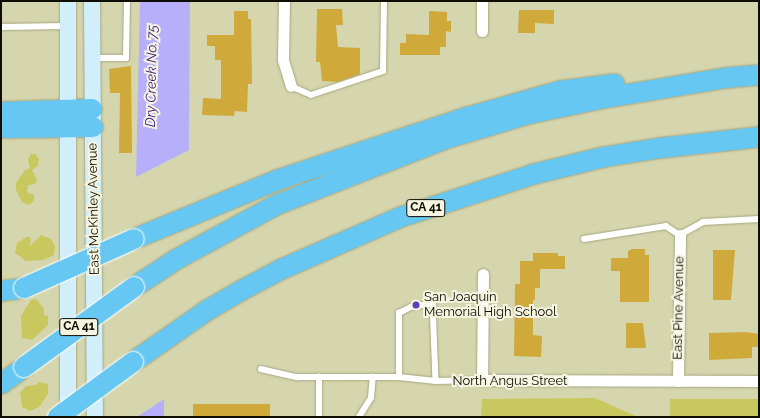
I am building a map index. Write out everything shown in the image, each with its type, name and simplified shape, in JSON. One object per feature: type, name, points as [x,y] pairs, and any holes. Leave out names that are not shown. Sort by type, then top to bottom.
[{"type":"highway","name":"CA 41","points":[[1,384],[134,287],[177,259],[276,205],[445,139],[528,114],[644,91],[724,78],[759,75]]},
{"type":"highway","points":[[1,291],[24,288],[134,239],[278,180],[468,116],[560,91],[657,80],[724,78]]},
{"type":"highway","points":[[1,112],[68,119]]},
{"type":"highway","points":[[1,128],[68,119],[93,118]]},
{"type":"highway","name":"CA 41","points":[[58,417],[206,311],[282,269],[401,217],[534,174],[604,157],[660,148],[759,137]]},
{"type":"main road","name":"East McKinley Avenue","points":[[68,1],[68,417]]},
{"type":"main road","name":"East McKinley Avenue","points":[[92,1],[95,417]]},
{"type":"street","points":[[284,1],[283,60],[291,86]]},
{"type":"street","points":[[482,1],[482,31]]},
{"type":"street","name":"East Pine Avenue","points":[[678,381],[680,235]]},
{"type":"street","points":[[482,380],[483,274]]},
{"type":"street","name":"North Angus Street","points":[[482,380],[759,381]]},
{"type":"lane","points":[[92,58],[126,58],[127,1]]},
{"type":"lane","points":[[291,86],[311,95],[383,72],[384,1]]},
{"type":"lane","points":[[1,26],[68,26]]},
{"type":"lane","points":[[584,239],[666,226],[680,235],[703,222],[759,219]]},
{"type":"lane","points":[[399,377],[399,313],[411,307],[433,303],[436,381]]},
{"type":"lane","name":"North Angus Street","points":[[261,368],[297,378],[399,377],[436,381],[482,380]]},
{"type":"lane","points":[[318,417],[319,377]]},
{"type":"lane","points":[[359,417],[371,398],[373,377]]},
{"type":"shaded area","points":[[31,154],[35,154],[39,159],[38,166],[32,170],[37,180],[35,184],[28,185],[27,192],[34,195],[34,201],[29,205],[22,202],[16,190],[16,183],[25,170],[30,168],[28,160]]},
{"type":"shaded area","points":[[41,235],[51,239],[55,246],[54,255],[43,260],[26,261],[15,253],[17,243],[28,236],[31,238],[30,246]]},
{"type":"shaded area","points":[[36,299],[44,309],[44,315],[48,316],[48,325],[32,340],[22,338],[21,316],[31,300]]},
{"type":"shaded area","points":[[39,382],[48,384],[48,394],[39,407],[30,411],[22,407],[20,393],[26,386],[36,385]]},
{"type":"shaded area","points":[[595,398],[638,417],[481,417],[482,399]]},
{"type":"shaded area","points":[[670,399],[759,399],[759,417],[670,417]]},
{"type":"water","name":"Dry Creek No. 75","points":[[140,1],[190,1],[189,150],[136,177]]},
{"type":"water","points":[[164,399],[164,417],[137,417]]},
{"type":"building","points":[[317,9],[342,9],[343,25],[336,25],[338,47],[360,48],[360,74],[338,82],[322,81],[320,62],[316,62]]},
{"type":"building","points":[[519,10],[554,10],[554,24],[535,23],[535,33],[518,33]]},
{"type":"building","points":[[234,11],[248,11],[248,19],[251,19],[252,84],[248,84],[247,112],[235,111],[234,116],[202,115],[203,98],[221,99],[221,60],[215,60],[215,46],[207,46],[207,35],[234,35]]},
{"type":"building","points":[[429,11],[447,12],[447,21],[451,21],[451,32],[446,31],[446,47],[440,47],[440,55],[400,55],[400,43],[406,43],[406,34],[429,35]]},
{"type":"building","points":[[131,66],[132,153],[119,153],[120,93],[110,93],[109,69]]},
{"type":"building","points":[[632,249],[645,249],[645,255],[649,255],[649,302],[620,302],[620,271],[611,271],[611,258],[628,258],[628,251]]},
{"type":"building","points":[[713,250],[735,250],[731,300],[713,300]]},
{"type":"building","points":[[533,253],[558,253],[558,256],[565,256],[565,269],[540,269],[540,288],[535,288],[535,300],[533,300],[533,335],[542,336],[541,357],[514,356],[515,284],[520,284],[520,261],[533,261]]},
{"type":"building","points":[[626,323],[643,323],[646,348],[626,348]]},
{"type":"building","points":[[746,332],[759,334],[759,347],[752,347],[752,358],[709,360],[709,333]]},
{"type":"building","points":[[193,404],[270,404],[270,417],[193,417]]},
{"type":"place","name":"San Joaquin Memorial High School","points":[[416,305]]}]
